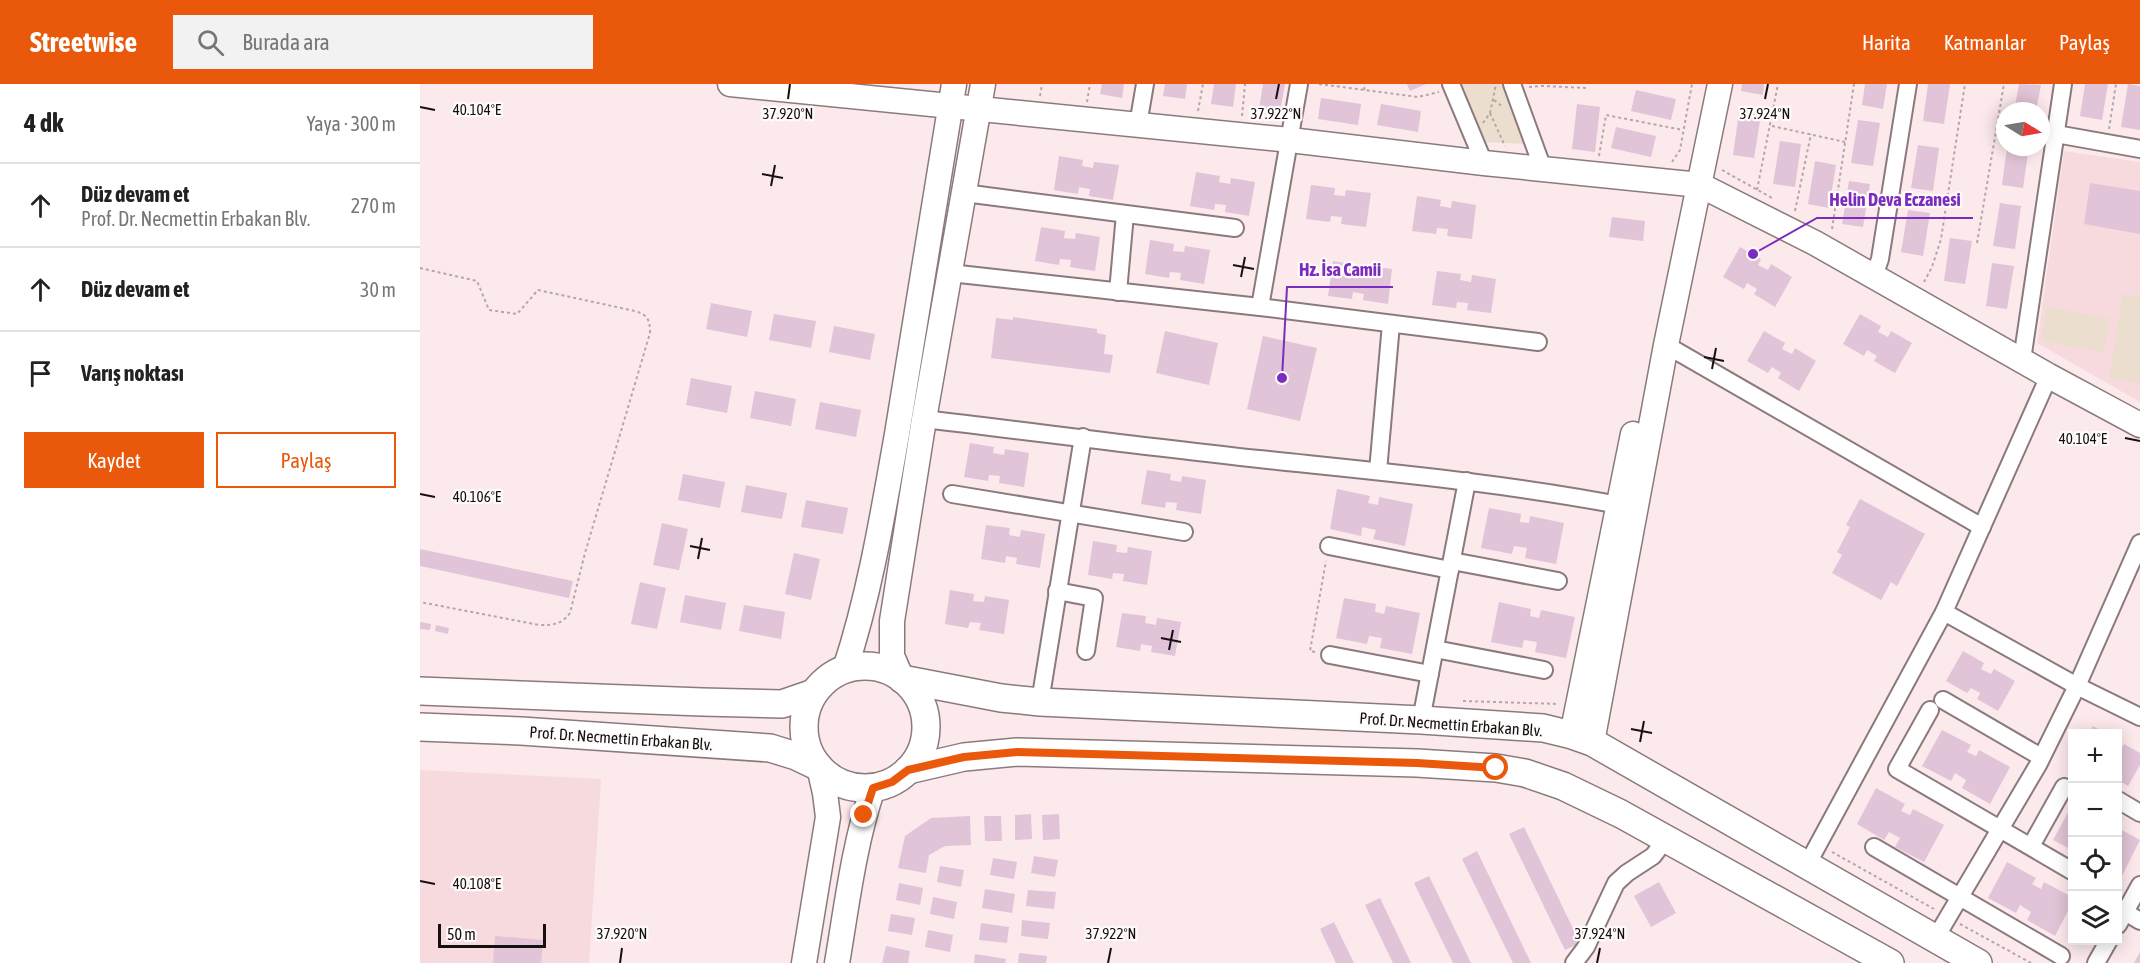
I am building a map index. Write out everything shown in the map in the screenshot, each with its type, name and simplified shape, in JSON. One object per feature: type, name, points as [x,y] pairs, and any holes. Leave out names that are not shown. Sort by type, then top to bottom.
[{"type":"main road","points":[[865,666],[884,669],[902,679],[916,694],[924,713],[925,734],[920,753],[908,770],[892,782],[873,788],[853,787],[834,780],[819,767],[808,751],[804,731],[806,711],[814,693],[828,679],[845,669],[865,666]]},
{"type":"main road","name":"Prof. Dr. Necmettin Erbakan Blv.","points":[[902,679],[1001,698],[1090,706],[1421,720],[1543,728],[1582,739],[1813,854],[1941,928],[1978,963]]},
{"type":"main road","points":[[420,691],[751,704],[782,704],[814,693]]},
{"type":"main road","name":"Prof. Dr. Necmettin Erbakan Blv.","points":[[420,727],[521,731],[770,748],[796,756],[819,767]]},
{"type":"main road","points":[[908,770],[964,757],[1017,752],[1417,763],[1496,768],[1525,773],[1563,786],[1666,839],[1882,961]]},
{"type":"street","points":[[730,84],[952,95],[980,109],[1290,140],[1484,163],[1684,177],[1815,243],[2140,425]]},
{"type":"street","points":[[902,679],[892,656],[892,621],[924,419],[983,84]]},
{"type":"street","points":[[1138,125],[1145,84]]},
{"type":"street","points":[[1260,307],[1299,84]]},
{"type":"street","points":[[1582,739],[1627,507],[1684,177],[1703,84]]},
{"type":"street","points":[[1627,507],[1666,345],[1684,177],[1720,84]]},
{"type":"street","points":[[1874,276],[1880,259],[1908,84]]},
{"type":"street","points":[[2022,360],[2063,84]]},
{"type":"street","points":[[1452,86],[1484,163]]},
{"type":"street","points":[[1513,86],[1543,168]]},
{"type":"street","points":[[845,669],[865,601],[889,480],[920,303],[952,95]]},
{"type":"street","points":[[2056,134],[2140,149]]},
{"type":"street","points":[[964,193],[1235,228]]},
{"type":"street","points":[[1118,292],[1125,213]]},
{"type":"street","points":[[950,273],[1260,307],[1538,342]]},
{"type":"street","points":[[1378,471],[1391,324]]},
{"type":"street","points":[[1666,345],[1982,527]]},
{"type":"street","points":[[1813,854],[1944,612],[2049,376]]},
{"type":"street","points":[[924,419],[1149,447],[1467,481],[1627,507]]},
{"type":"street","points":[[1040,702],[1083,437]]},
{"type":"street","points":[[1421,720],[1467,481]]},
{"type":"street","points":[[952,494],[1184,532]]},
{"type":"street","points":[[1941,928],[2041,757],[2077,686],[2140,543]]},
{"type":"street","points":[[1329,546],[1558,581]]},
{"type":"street","points":[[1057,591],[1094,598],[1086,651]]},
{"type":"street","points":[[1944,612],[2077,686],[2140,717]]},
{"type":"street","points":[[1435,649],[1544,670]]},
{"type":"street","points":[[1330,655],[1430,674]]},
{"type":"street","points":[[2041,757],[1936,705],[1897,769],[2068,868]]},
{"type":"street","points":[[804,963],[828,817],[819,767]]},
{"type":"street","points":[[2031,846],[2064,787]]},
{"type":"street","points":[[837,963],[858,841],[873,788]]},
{"type":"street","points":[[2122,802],[2140,813]]},
{"type":"street","points":[[1574,963],[1586,947],[1616,884],[1627,873],[1653,856],[1666,839]]},
{"type":"street","points":[[1874,847],[2061,956]]},
{"type":"street","points":[[2122,917],[2140,885]]},
{"type":"street","points":[[2122,919],[2140,921]]},
{"type":"street","points":[[2096,963],[2106,945]]},
{"type":"path","points":[[1040,99],[1042,84]]},
{"type":"path","points":[[1086,105],[1090,84]]},
{"type":"path","points":[[1197,117],[1203,84]]},
{"type":"path","points":[[1242,121],[1245,84]]},
{"type":"path","points":[[1319,84],[1418,97],[1452,86]]},
{"type":"path","points":[[1364,90],[1365,84]]},
{"type":"path","points":[[1472,134],[1490,113],[1496,84]]},
{"type":"path","points":[[1684,177],[1675,159],[1680,150],[1692,84]]},
{"type":"path","points":[[1757,190],[1778,84]]},
{"type":"path","points":[[1831,232],[1854,84]]},
{"type":"path","points":[[1924,282],[1941,239],[1965,84]]},
{"type":"path","points":[[1977,243],[2004,84]]},
{"type":"path","points":[[2107,143],[2116,84]]},
{"type":"path","points":[[1513,86],[1588,88]]},
{"type":"path","points":[[1490,113],[1506,149]]},
{"type":"path","points":[[1598,160],[1606,115],[1683,130]]},
{"type":"path","points":[[1771,125],[1845,142]]},
{"type":"path","points":[[1795,212],[1810,134]]},
{"type":"path","points":[[1720,169],[1776,201]]},
{"type":"path","points":[[420,268],[477,281],[489,310],[517,314],[538,290],[645,314],[650,322],[650,333],[585,553],[570,613],[564,621],[554,626],[539,625],[420,602]]},
{"type":"path","points":[[1329,546],[1310,651],[1330,655]]},
{"type":"path","points":[[1460,700],[1563,703]]},
{"type":"path","points":[[1813,854],[1941,928],[2031,963]]},
{"type":"shaded area","points":[[1456,84],[1505,84],[1528,144],[1480,142]]},
{"type":"shaded area","points":[[2064,151],[2140,162],[2140,402],[2037,343]]},
{"type":"shaded area","points":[[2123,294],[2140,297],[2140,383],[2109,378]]},
{"type":"shaded area","points":[[2047,307],[2110,319],[2103,352],[2041,341]]},
{"type":"shaded area","points":[[420,770],[601,779],[589,963],[420,963]]},
{"type":"building","points":[[1102,84],[1124,84],[1122,98],[1100,94]]},
{"type":"building","points":[[1165,84],[1187,84],[1185,99],[1163,96]]},
{"type":"building","points":[[1214,84],[1236,84],[1233,107],[1211,104]]},
{"type":"building","points":[[1263,84],[1285,84],[1280,112],[1259,109]]},
{"type":"building","points":[[1407,84],[1426,84],[1410,91]]},
{"type":"building","points":[[1742,84],[1764,84],[1763,95],[1741,91]]},
{"type":"building","points":[[1865,84],[1887,84],[1883,109],[1862,105]]},
{"type":"building","points":[[1928,84],[1950,84],[1944,124],[1923,121]]},
{"type":"building","points":[[2019,84],[2041,85],[2038,102],[2016,102]]},
{"type":"building","points":[[2085,84],[2108,84],[2102,120],[2080,116]]},
{"type":"building","points":[[2128,84],[2140,86],[2140,130],[2121,127]]},
{"type":"building","points":[[1636,90],[1676,99],[1671,120],[1631,111]]},
{"type":"building","points":[[1321,98],[1361,104],[1358,125],[1318,119]]},
{"type":"building","points":[[1381,104],[1421,111],[1418,132],[1377,125]]},
{"type":"building","points":[[1577,104],[1600,107],[1595,152],[1572,149]]},
{"type":"building","points":[[1739,112],[1761,115],[1754,158],[1733,155]]},
{"type":"building","points":[[1858,120],[1880,123],[1873,166],[1851,163]]},
{"type":"building","points":[[1616,127],[1656,136],[1651,157],[1611,148]]},
{"type":"building","points":[[1780,141],[1801,144],[1795,187],[1773,184]]},
{"type":"building","points":[[1918,145],[1939,148],[1933,191],[1911,188]]},
{"type":"building","points":[[1059,156],[1083,160],[1082,166],[1093,168],[1094,162],[1119,165],[1113,200],[1089,196],[1090,189],[1079,187],[1078,194],[1054,190]]},
{"type":"building","points":[[2006,156],[2028,156],[2023,188],[2002,185]]},
{"type":"building","points":[[1815,161],[1836,165],[1829,208],[1808,204]]},
{"type":"building","points":[[1196,172],[1220,176],[1219,182],[1230,184],[1231,178],[1255,182],[1249,216],[1225,212],[1226,205],[1215,204],[1214,210],[1190,206]]},
{"type":"building","points":[[1849,181],[1870,184],[1863,227],[1842,224]]},
{"type":"building","points":[[2090,183],[2140,191],[2140,234],[2084,224]]},
{"type":"building","points":[[1311,185],[1335,188],[1334,195],[1345,196],[1346,190],[1371,193],[1366,227],[1341,224],[1342,217],[1331,216],[1330,222],[1306,219]]},
{"type":"building","points":[[1417,196],[1441,200],[1440,206],[1451,208],[1452,201],[1476,205],[1472,239],[1447,236],[1448,229],[1437,228],[1436,234],[1412,231]]},
{"type":"building","points":[[2000,203],[2021,206],[2015,249],[1993,246]]},
{"type":"building","points":[[1908,210],[1930,213],[1923,256],[1901,252]]},
{"type":"building","points":[[1612,217],[1645,221],[1643,241],[1609,237]]},
{"type":"building","points":[[1041,227],[1065,231],[1064,238],[1075,239],[1076,233],[1100,237],[1095,271],[1070,267],[1071,260],[1060,259],[1059,265],[1035,261]]},
{"type":"building","points":[[1950,238],[1972,241],[1965,284],[1944,281]]},
{"type":"building","points":[[1150,240],[1174,244],[1173,251],[1184,252],[1185,246],[1210,250],[1204,284],[1180,280],[1181,273],[1170,272],[1169,278],[1145,274]]},
{"type":"building","points":[[1740,247],[1761,259],[1758,265],[1768,270],[1771,264],[1792,277],[1775,307],[1754,294],[1757,289],[1747,283],[1744,289],[1723,277]]},
{"type":"building","points":[[1333,261],[1357,265],[1356,271],[1367,273],[1368,266],[1392,269],[1388,304],[1363,300],[1364,294],[1353,292],[1352,299],[1328,296]]},
{"type":"building","points":[[1992,263],[2014,266],[2007,309],[1986,306]]},
{"type":"building","points":[[1437,271],[1461,274],[1460,280],[1471,282],[1472,275],[1496,279],[1491,313],[1467,310],[1468,303],[1457,302],[1456,308],[1432,305]]},
{"type":"building","points":[[711,303],[752,311],[747,337],[706,329]]},
{"type":"building","points":[[774,314],[816,321],[811,348],[769,340]]},
{"type":"building","points":[[1860,314],[1881,326],[1878,332],[1888,337],[1891,331],[1912,343],[1895,373],[1874,361],[1877,356],[1867,350],[1864,356],[1843,344]]},
{"type":"building","points":[[1013,317],[1097,329],[1097,333],[1106,335],[1104,354],[1113,355],[1110,373],[991,358],[996,318],[1013,320]]},
{"type":"building","points":[[834,326],[875,334],[870,360],[829,352]]},
{"type":"building","points":[[1165,331],[1218,343],[1209,385],[1156,373]]},
{"type":"building","points":[[1764,331],[1785,343],[1782,349],[1792,354],[1795,348],[1816,361],[1799,391],[1778,378],[1781,373],[1772,367],[1768,373],[1747,361]]},
{"type":"building","points":[[1263,336],[1317,348],[1300,421],[1247,409]]},
{"type":"building","points":[[691,378],[732,386],[727,413],[686,405]]},
{"type":"building","points":[[755,391],[796,399],[791,426],[750,418]]},
{"type":"building","points":[[820,402],[861,410],[856,437],[815,429]]},
{"type":"building","points":[[970,443],[994,447],[993,453],[1004,455],[1005,449],[1029,453],[1024,487],[999,483],[1000,476],[989,475],[988,481],[964,477]]},
{"type":"building","points":[[1147,470],[1171,474],[1170,480],[1181,482],[1182,476],[1206,480],[1201,514],[1176,510],[1177,503],[1166,502],[1165,508],[1141,504]]},
{"type":"building","points":[[683,474],[725,482],[720,508],[678,500]]},
{"type":"building","points":[[746,485],[787,493],[782,519],[741,512]]},
{"type":"building","points":[[1337,489],[1370,496],[1368,503],[1378,505],[1379,497],[1413,504],[1405,546],[1373,539],[1376,530],[1362,527],[1361,536],[1330,529]]},
{"type":"building","points":[[1860,499],[1925,534],[1897,586],[1891,582],[1881,600],[1832,573],[1842,555],[1837,552],[1850,527],[1846,525]]},
{"type":"building","points":[[806,500],[848,508],[843,534],[801,527]]},
{"type":"building","points":[[1489,508],[1521,514],[1520,522],[1529,523],[1530,516],[1564,523],[1556,564],[1525,558],[1527,548],[1514,546],[1512,554],[1481,548]]},
{"type":"building","points":[[662,523],[688,529],[679,570],[653,565]]},
{"type":"building","points":[[986,525],[1010,528],[1009,535],[1020,537],[1021,530],[1045,534],[1040,568],[1016,564],[1017,558],[1006,556],[1005,563],[981,559]]},
{"type":"building","points":[[1093,541],[1117,545],[1116,552],[1127,553],[1128,547],[1152,551],[1147,585],[1123,581],[1124,574],[1113,573],[1112,579],[1088,575]]},
{"type":"building","points":[[420,549],[573,581],[569,598],[420,566]]},
{"type":"building","points":[[794,553],[820,559],[811,600],[785,594]]},
{"type":"building","points":[[640,582],[666,588],[657,629],[631,624]]},
{"type":"building","points":[[950,590],[974,594],[973,601],[984,602],[985,596],[1009,600],[1004,634],[979,630],[981,623],[970,622],[968,628],[945,624]]},
{"type":"building","points":[[685,595],[726,603],[721,630],[680,622]]},
{"type":"building","points":[[1344,598],[1376,604],[1375,612],[1384,614],[1386,606],[1420,613],[1412,654],[1380,648],[1382,638],[1369,636],[1367,644],[1336,638]]},
{"type":"building","points":[[1499,602],[1531,609],[1530,616],[1539,618],[1541,610],[1575,617],[1566,658],[1535,652],[1537,642],[1524,640],[1522,648],[1491,642]]},
{"type":"building","points":[[744,605],[785,612],[781,639],[739,631]]},
{"type":"building","points":[[1122,613],[1146,616],[1145,623],[1156,625],[1157,618],[1181,622],[1175,656],[1151,652],[1152,646],[1141,644],[1140,651],[1116,647]]},
{"type":"building","points":[[420,622],[431,624],[430,630],[420,629]]},
{"type":"building","points":[[436,625],[449,628],[448,634],[435,631]]},
{"type":"building","points":[[1963,651],[1984,663],[1981,669],[1991,674],[1994,669],[2015,681],[1998,711],[1977,699],[1980,693],[1971,688],[1967,693],[1946,681]]},
{"type":"building","points":[[1942,730],[1971,745],[1967,752],[1976,756],[1979,750],[2010,767],[1990,804],[1962,788],[1966,780],[1955,773],[1951,781],[1922,766]]},
{"type":"building","points":[[2124,744],[2140,753],[2140,765],[2128,786],[2122,782],[2122,747]]},
{"type":"building","points":[[1876,788],[1905,804],[1901,811],[1910,815],[1913,809],[1944,825],[1924,862],[1895,847],[1900,838],[1889,832],[1884,840],[1857,824]]},
{"type":"building","points":[[2068,812],[2068,848],[2053,840]]},
{"type":"building","points":[[1031,814],[1032,839],[1015,840],[1015,815]]},
{"type":"building","points":[[1059,814],[1060,839],[1043,840],[1042,815]]},
{"type":"building","points":[[970,816],[971,845],[945,846],[929,855],[926,873],[898,868],[905,836],[931,818]]},
{"type":"building","points":[[984,816],[1001,816],[1002,841],[985,841]]},
{"type":"building","points":[[1524,827],[1580,943],[1565,950],[1509,834]]},
{"type":"building","points":[[2122,830],[2140,840],[2122,876]]},
{"type":"building","points":[[1477,851],[1531,963],[1513,963],[1462,859]]},
{"type":"building","points":[[1034,856],[1058,860],[1055,877],[1031,873]]},
{"type":"building","points":[[993,858],[1017,862],[1014,879],[990,875]]},
{"type":"building","points":[[2007,862],[2036,878],[2032,884],[2041,889],[2044,882],[2068,895],[2068,911],[2055,936],[2027,920],[2031,912],[2020,905],[2016,913],[1988,898]]},
{"type":"building","points":[[940,866],[964,870],[961,887],[937,882]]},
{"type":"building","points":[[1429,876],[1471,963],[1453,963],[1414,883]]},
{"type":"building","points":[[1659,882],[1676,913],[1651,927],[1634,896]]},
{"type":"building","points":[[899,883],[923,888],[920,905],[896,900]]},
{"type":"building","points":[[985,889],[1015,894],[1012,913],[982,908]]},
{"type":"building","points":[[1028,890],[1056,892],[1054,909],[1026,906]]},
{"type":"building","points":[[933,897],[957,902],[954,919],[930,914]]},
{"type":"building","points":[[1380,898],[1411,963],[1393,963],[1365,905]]},
{"type":"building","points":[[891,914],[915,918],[912,935],[888,931]]},
{"type":"building","points":[[1022,920],[1050,923],[1048,939],[1021,936]]},
{"type":"building","points":[[1334,922],[1354,963],[1336,963],[1320,929]]},
{"type":"building","points":[[981,923],[1009,927],[1007,943],[979,940]]},
{"type":"building","points":[[928,930],[953,935],[950,952],[925,947]]},
{"type":"building","points":[[495,936],[543,940],[541,963],[493,963]]},
{"type":"building","points":[[886,946],[910,951],[908,963],[882,963]]},
{"type":"building","points":[[2140,952],[2140,963],[2134,963]]},
{"type":"building","points":[[1019,953],[1047,956],[1046,963],[1018,963]]},
{"type":"building","points":[[975,954],[1006,959],[1005,963],[974,963]]},
{"type":"place","name":"Helin Deva Eczanesi","points":[[1753,254]]},
{"type":"place","name":"Hz. İsa Camii","points":[[1282,378]]},
{"type":"route","points":[[864,815],[873,788],[892,782],[908,770],[964,757],[1017,752],[1417,763],[1496,768]]}]
